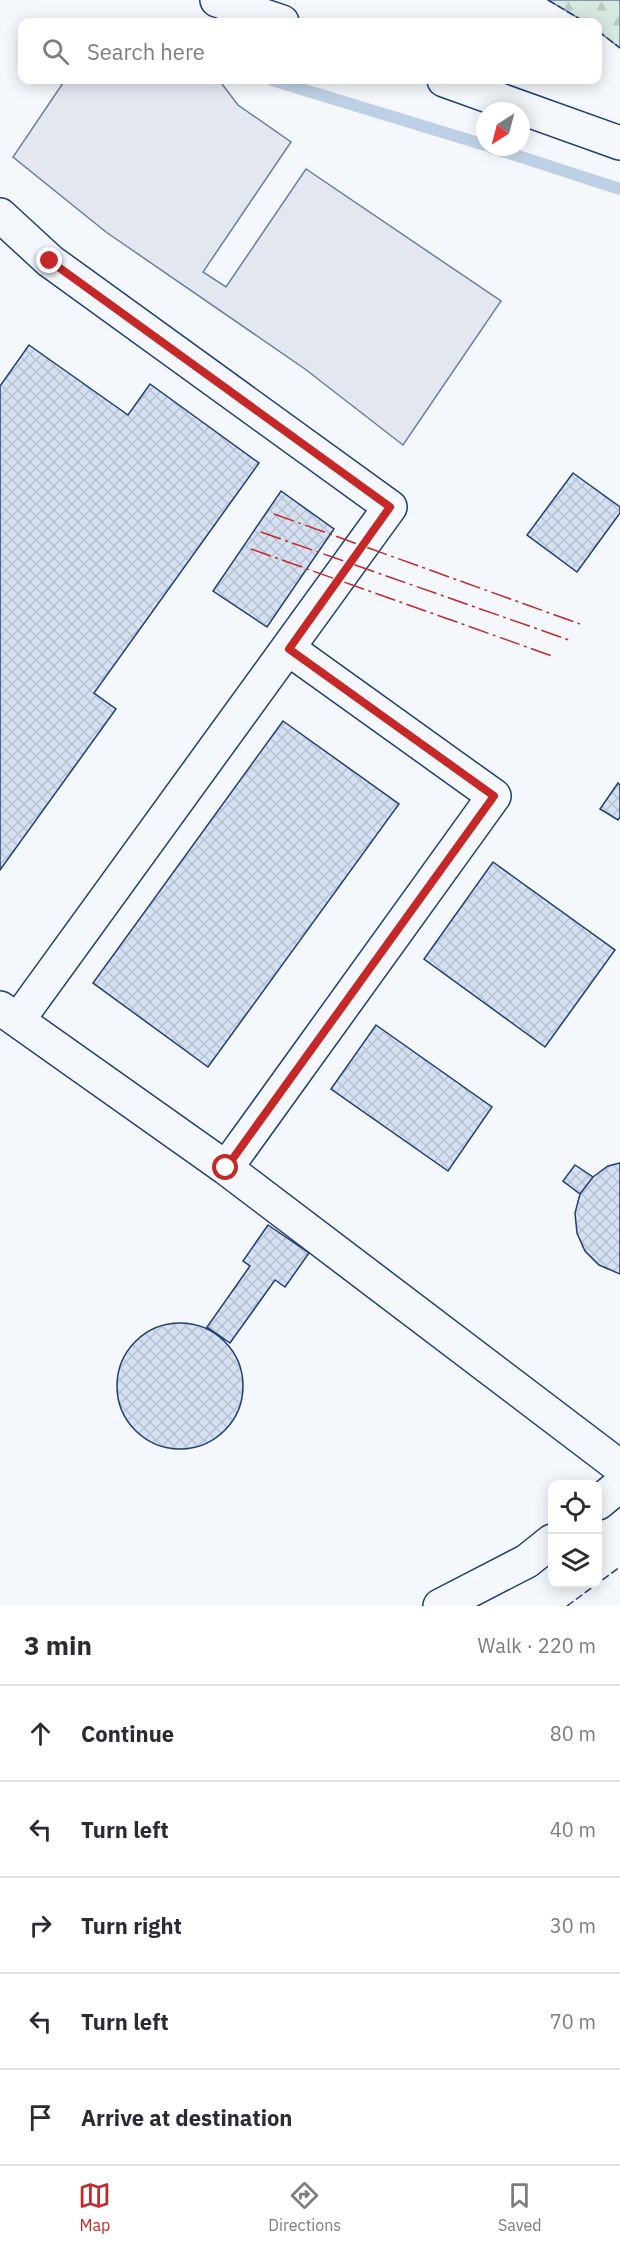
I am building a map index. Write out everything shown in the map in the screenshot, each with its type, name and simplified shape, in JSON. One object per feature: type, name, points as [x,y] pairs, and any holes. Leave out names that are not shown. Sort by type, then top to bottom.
[{"type":"lane","points":[[217,0],[270,18]]},
{"type":"lane","points":[[455,84],[620,143]]},
{"type":"lane","points":[[0,215],[50,261],[390,507],[289,649],[9,1014],[226,1168],[620,1467]]},
{"type":"lane","points":[[226,1168],[494,796],[289,649]]},
{"type":"lane","points":[[602,1499],[620,1485]]},
{"type":"lane","points":[[440,1606],[527,1561],[548,1544]]},
{"type":"green space","points":[[548,0],[620,0],[620,48],[602,34],[602,18],[578,18]]},
{"type":"shaded area","points":[[62,84],[222,84],[238,105],[291,142],[203,272],[226,287],[306,169],[501,301],[403,445],[305,369],[106,232],[13,157]]},
{"type":"building","points":[[29,345],[128,415],[150,384],[259,463],[94,693],[116,709],[0,870],[0,386]]},
{"type":"building","points":[[573,473],[620,507],[620,513],[577,572],[527,535]]},
{"type":"building","points":[[281,491],[334,529],[267,627],[213,591]]},
{"type":"building","points":[[283,721],[399,804],[208,1067],[93,983]]},
{"type":"building","points":[[618,783],[620,785],[620,817],[618,820],[600,809]]},
{"type":"building","points":[[493,862],[615,950],[545,1047],[424,959]]},
{"type":"building","points":[[376,1025],[492,1107],[448,1171],[331,1089]]},
{"type":"building","points":[[620,1163],[620,1274],[599,1265],[585,1251],[577,1233],[575,1213],[580,1194],[593,1177],[608,1166]]},
{"type":"building","points":[[575,1165],[593,1177],[580,1194],[563,1181]]},
{"type":"building","points":[[268,1225],[309,1253],[285,1287],[275,1280],[230,1343],[207,1327],[250,1266],[243,1261]]},
{"type":"building","points":[[180,1323],[204,1327],[225,1341],[239,1362],[243,1386],[239,1410],[225,1431],[204,1445],[180,1449],[156,1445],[135,1431],[121,1410],[117,1386],[121,1362],[135,1341],[156,1327]]},
{"type":"waterway","points":[[285,84],[476,142]]},
{"type":"waterway","points":[[518,156],[620,189]]},
{"type":"fence","points":[[548,0],[578,18]]},
{"type":"fence","points":[[602,34],[620,48]]},
{"type":"fence","points":[[567,1606],[620,1567]]},
{"type":"power","points":[[274,514],[580,624]]},
{"type":"power","points":[[261,532],[569,640]]},
{"type":"power","points":[[251,549],[555,657]]},
{"type":"route","points":[[50,261],[390,507],[289,649],[494,796],[226,1168]]}]
